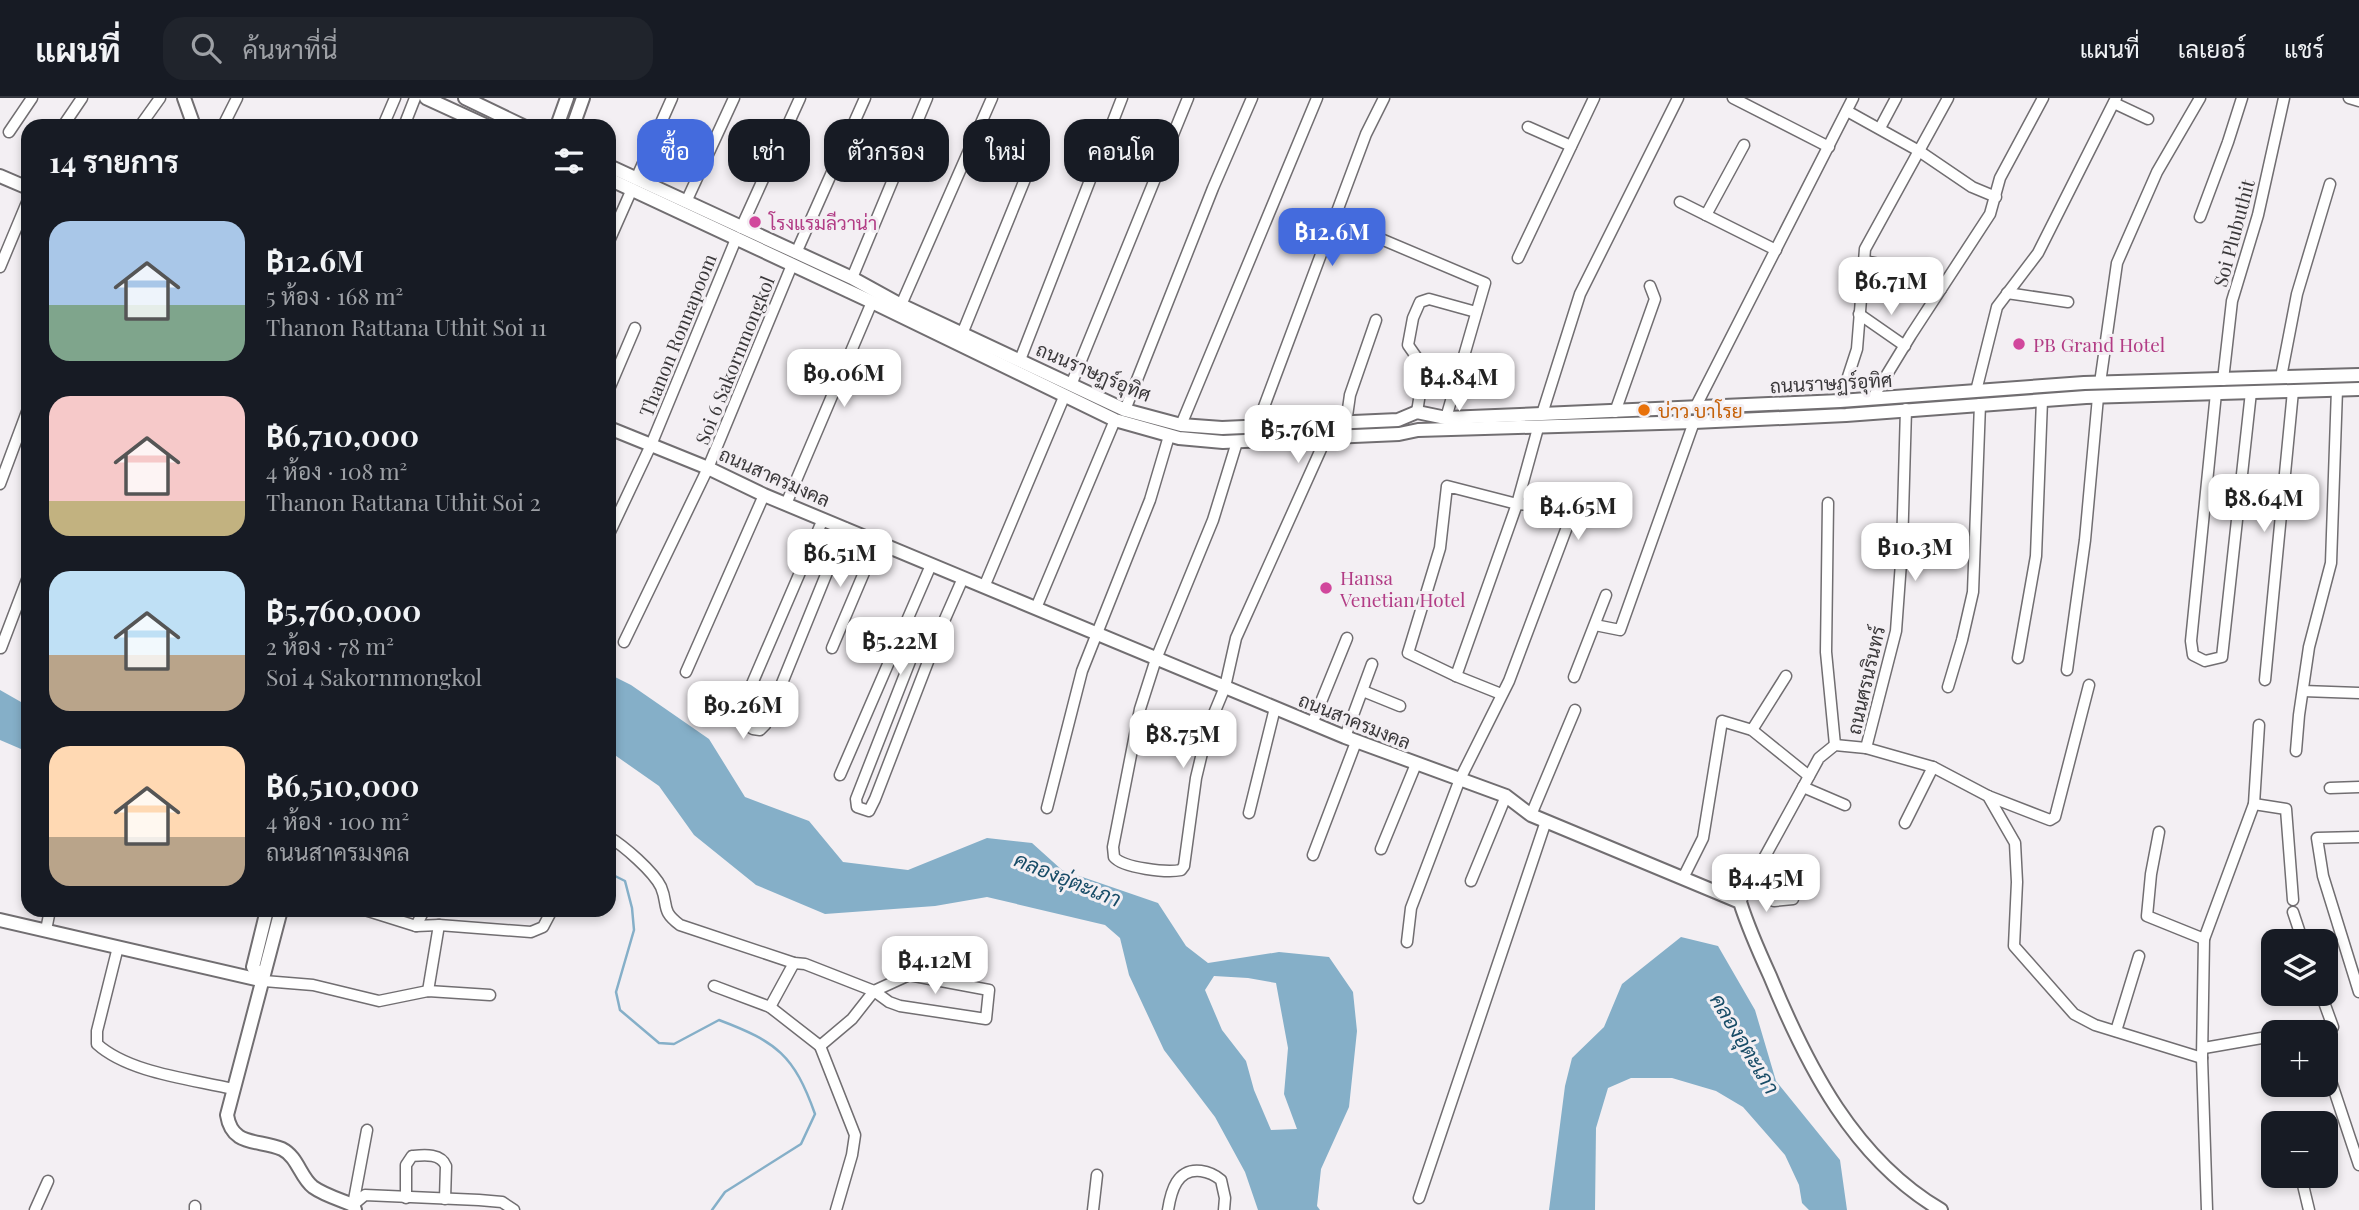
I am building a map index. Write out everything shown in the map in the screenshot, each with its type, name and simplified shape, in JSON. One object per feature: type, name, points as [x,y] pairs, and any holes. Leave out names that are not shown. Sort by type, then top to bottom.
[{"type":"street","points":[[9,132],[32,98]]},
{"type":"street","points":[[68,119],[82,98]]},
{"type":"street","points":[[145,119],[160,98]]},
{"type":"street","points":[[184,98],[192,119]]},
{"type":"street","points":[[226,119],[237,98]]},
{"type":"street","points":[[386,119],[395,98]]},
{"type":"street","points":[[407,119],[415,98]]},
{"type":"street","points":[[426,98],[471,119]]},
{"type":"street","points":[[560,119],[567,98]]},
{"type":"street","points":[[576,119],[583,98]]},
{"type":"street","points":[[616,225],[672,98]]},
{"type":"street","points":[[686,202],[734,98]]},
{"type":"street","name":"Thanon Ronnapoom","points":[[616,519],[651,444],[738,233],[800,98]]},
{"type":"street","name":"Soi 6 Sakornmongkol","points":[[624,642],[709,468],[794,259],[865,98]]},
{"type":"street","points":[[852,278],[927,98]]},
{"type":"street","points":[[901,305],[992,98]]},
{"type":"street","points":[[1020,360],[1122,98]]},
{"type":"street","points":[[1072,385],[1188,98]]},
{"type":"street","points":[[1125,410],[1213,188],[1252,98]]},
{"type":"street","points":[[1181,425],[1317,98]]},
{"type":"street","points":[[1255,428],[1366,134],[1384,98]]},
{"type":"street","points":[[1518,258],[1594,98]]},
{"type":"street","points":[[1542,414],[1580,293],[1678,98]]},
{"type":"street","points":[[1733,98],[1829,147]]},
{"type":"street","points":[[1695,408],[1853,98]]},
{"type":"street","points":[[1880,128],[1896,98]]},
{"type":"street","points":[[1840,401],[1857,349],[1865,250],[1948,98]]},
{"type":"street","points":[[1872,399],[1990,214],[2000,178],[2043,98]]},
{"type":"street","points":[[2100,383],[2117,263],[2157,172],[2200,98]]},
{"type":"street","points":[[2200,217],[2242,98]]},
{"type":"street","name":"Soi Plubuthit","points":[[2223,380],[2232,301],[2258,215],[2284,98]]},
{"type":"street","points":[[2349,98],[2359,100]]},
{"type":"street","points":[[471,99],[510,119]]},
{"type":"street","points":[[1948,687],[1973,592],[1978,398],[1997,307],[2028,268],[2115,100],[2148,119]]},
{"type":"street","points":[[1847,111],[1919,151],[1972,187],[1996,197]]},
{"type":"street","points":[[1528,127],[1571,146]]},
{"type":"street","points":[[1706,215],[1744,145]]},
{"type":"street","name":"ถนนราษฏร์อุทิศ","points":[[616,171],[634,184],[794,259],[872,302],[936,327],[962,334],[1125,410],[1181,425],[1255,428],[1346,423],[1398,420],[1417,412],[1446,418],[1872,399],[2042,400],[2359,388]]},
{"type":"street","points":[[0,176],[21,185]]},
{"type":"street","name":"ถนนราษฏร์อุทิศ","points":[[616,180],[686,202],[738,233]]},
{"type":"street","points":[[962,334],[1024,182]]},
{"type":"street","points":[[2281,377],[2297,294],[2330,184]]},
{"type":"street","points":[[1680,202],[1776,250]]},
{"type":"street","points":[[0,267],[21,217]]},
{"type":"street","points":[[1381,239],[1485,283],[1446,418]]},
{"type":"street","name":"ถนนราษฏร์อุทิศ","points":[[794,259],[852,278],[1064,397],[1115,420],[1169,436],[1237,442],[1399,434],[1418,430],[1538,428],[1846,415],[2100,383],[2359,375]]},
{"type":"street","points":[[1865,261],[1905,269],[1941,289]]},
{"type":"street","points":[[1615,412],[1655,299],[1650,286]]},
{"type":"street","points":[[2007,293],[2068,302]]},
{"type":"street","points":[[1417,412],[1424,368],[1408,345],[1413,318],[1420,302],[1429,299],[1476,312]]},
{"type":"street","points":[[786,505],[872,302]]},
{"type":"street","points":[[1859,314],[1905,346]]},
{"type":"street","points":[[1346,423],[1350,395],[1376,320]]},
{"type":"street","points":[[616,372],[635,328]]},
{"type":"street","points":[[2163,381],[2164,395]]},
{"type":"street","points":[[2297,751],[2309,647],[2331,563],[2337,390]]},
{"type":"street","points":[[2265,680],[2293,391]]},
{"type":"street","points":[[2216,393],[2191,641],[2193,655],[2205,661],[2222,657],[2251,392]]},
{"type":"street","points":[[984,587],[1064,397]]},
{"type":"street","points":[[2067,670],[2084,554],[2098,397]]},
{"type":"street","points":[[2018,658],[2036,556],[2042,400]]},
{"type":"street","name":"ถนนศรนรินทร์","points":[[1866,748],[1896,631],[1902,549],[1906,409]]},
{"type":"street","points":[[1036,608],[1115,420]]},
{"type":"street","points":[[1398,420],[1399,434]]},
{"type":"street","points":[[1594,625],[1620,629],[1694,422]]},
{"type":"street","points":[[0,484],[21,428]]},
{"type":"street","points":[[1456,676],[1517,504],[1538,428]]},
{"type":"street","name":"ถนนสาครมงคล","points":[[616,431],[709,468],[786,505],[1312,724],[1506,796],[1531,815],[1740,902]]},
{"type":"street","points":[[1046,808],[1082,671],[1150,500],[1169,436]]},
{"type":"street","points":[[1237,442],[1213,520],[1156,659],[1140,709],[1113,847],[1114,857],[1120,863],[1166,872],[1181,870],[1184,866],[1196,778],[1205,740],[1225,687],[1236,638],[1326,438]]},
{"type":"street","points":[[1407,942],[1411,908],[1460,779],[1509,681],[1567,527],[1567,508],[1517,504],[1447,486],[1440,548],[1408,653],[1501,694]]},
{"type":"street","points":[[685,672],[764,495]]},
{"type":"street","points":[[1828,503],[1826,652],[1835,745]]},
{"type":"street","points":[[823,519],[739,714],[740,721],[753,729],[760,730],[765,725],[845,528]]},
{"type":"street","points":[[832,648],[877,542]]},
{"type":"street","points":[[840,775],[931,565]]},
{"type":"street","points":[[904,629],[916,636],[918,641],[856,799],[857,807],[864,810],[869,811],[875,799],[963,578]]},
{"type":"street","points":[[1,648],[21,595]]},
{"type":"street","points":[[1574,677],[1606,595]]},
{"type":"street","points":[[1312,724],[1347,638]]},
{"type":"street","points":[[1314,855],[1372,664]]},
{"type":"street","points":[[1752,730],[1786,676]]},
{"type":"street","points":[[1941,1210],[1887,1170],[1824,1091],[1804,1055],[1740,902],[1819,758],[1835,745],[1866,748],[1933,766],[1988,796],[2050,820],[2055,817],[2089,685]]},
{"type":"street","points":[[1363,691],[1401,706]]},
{"type":"street","points":[[2303,691],[2359,693]]},
{"type":"street","points":[[1249,813],[1275,708]]},
{"type":"street","points":[[1531,815],[1575,710]]},
{"type":"street","points":[[1683,878],[1703,838],[1722,721],[1752,730],[1809,776]]},
{"type":"street","points":[[2207,1210],[2203,1053],[2204,939],[2253,804],[2259,725]]},
{"type":"street","points":[[1381,849],[1416,764]]},
{"type":"street","points":[[1905,823],[1933,766]]},
{"type":"street","points":[[1803,787],[1845,805]]},
{"type":"street","points":[[2330,788],[2359,787]]},
{"type":"street","points":[[1471,881],[1506,796]]},
{"type":"street","points":[[1988,796],[2015,843],[2017,882],[2014,946],[2074,1014],[2095,1025],[2203,1053],[2261,1039]]},
{"type":"street","points":[[2253,804],[2286,809],[2293,900]]},
{"type":"street","points":[[1419,1198],[1546,821]]},
{"type":"street","points":[[2159,832],[2147,916],[2204,939]]},
{"type":"street","points":[[2359,837],[2317,838],[2323,876],[2359,992]]},
{"type":"street","points":[[616,843],[639,861],[660,886],[667,915],[680,925],[794,963],[805,964],[874,991],[880,997],[900,1006],[986,1019],[989,990],[909,975],[874,991],[852,1019],[820,1046]]},
{"type":"street","points":[[1748,887],[1774,901],[1793,899]]},
{"type":"street","points":[[2293,912],[2299,929]]},
{"type":"street","points":[[46,930],[49,917]]},
{"type":"street","points":[[264,981],[253,967],[265,917]]},
{"type":"street","points":[[279,917],[233,1089],[227,1115],[229,1127],[238,1138],[284,1150],[296,1161],[312,1186],[354,1208]]},
{"type":"street","points":[[387,917],[416,926],[439,925],[531,932],[543,927],[548,917]]},
{"type":"street","points":[[416,926],[420,917]]},
{"type":"street","points":[[0,920],[264,981],[313,985],[380,1001],[428,992],[490,995]]},
{"type":"street","points":[[428,992],[439,925]]},
{"type":"street","points":[[118,947],[97,1031],[97,1044],[109,1055],[143,1068],[233,1089]]},
{"type":"street","points":[[2116,1031],[2139,956]]},
{"type":"street","points":[[770,1007],[794,963]]},
{"type":"street","points":[[714,986],[770,1007],[820,1046],[855,1135],[836,1210]]},
{"type":"street","points":[[2336,1097],[2359,1165]]},
{"type":"street","points":[[354,1208],[368,1130]]},
{"type":"street","points":[[406,1198],[406,1165],[412,1156],[418,1156],[440,1157],[444,1161],[445,1199]]},
{"type":"street","points":[[1168,1210],[1179,1178],[1185,1172],[1194,1170],[1209,1172],[1221,1180],[1224,1186],[1224,1210]]},
{"type":"street","points":[[1093,1210],[1097,1175]]},
{"type":"street","points":[[35,1210],[48,1181]]},
{"type":"street","points":[[2304,1188],[2309,1210]]},
{"type":"street","points":[[354,1208],[365,1195],[502,1202],[514,1210]]},
{"type":"water","name":"คลองอุ่ตะเภา","points":[[616,678],[709,739],[745,797],[809,821],[843,862],[908,870],[987,838],[1032,843],[1062,870],[1158,903],[1186,946],[1208,963],[1279,952],[1329,957],[1353,992],[1357,1031],[1349,1107],[1321,1169],[1317,1206],[1320,1210],[1258,1210],[1245,1172],[1215,1117],[1164,1050],[1129,975],[1120,938],[1105,925],[987,897],[935,906],[825,914],[756,885],[694,835],[659,786],[616,756]],"holes":[[[1214,976],[1276,983],[1288,1048],[1284,1094],[1297,1129],[1271,1130],[1254,1090],[1246,1061],[1222,1030],[1205,990]]]},
{"type":"water","points":[[0,690],[21,702],[21,749],[0,740]]},
{"type":"water","name":"คลองอุ่ตะเภา","points":[[1681,937],[1718,946],[1755,1010],[1776,1081],[1840,1160],[1847,1210],[1809,1210],[1802,1203],[1799,1185],[1785,1155],[1743,1107],[1716,1091],[1672,1078],[1631,1078],[1608,1088],[1596,1128],[1595,1210],[1549,1210],[1565,1086],[1572,1058],[1604,1027],[1622,984]]},
{"type":"waterway","points":[[616,876],[625,881],[634,930],[616,992],[620,1010],[659,1043],[674,1044],[719,1020],[756,1036],[781,1053],[791,1064],[815,1114],[801,1144],[725,1192],[712,1210]]},
{"type":"place","name":"โรงแรมลีวาน่า","points":[[755,222]]},
{"type":"place","name":"PB Grand Hotel","points":[[2019,344]]},
{"type":"place","name":"บ่าว บาโรย","points":[[1644,410]]},
{"type":"place","name":"Hansa Venetian Hotel","points":[[1326,588]]}]
